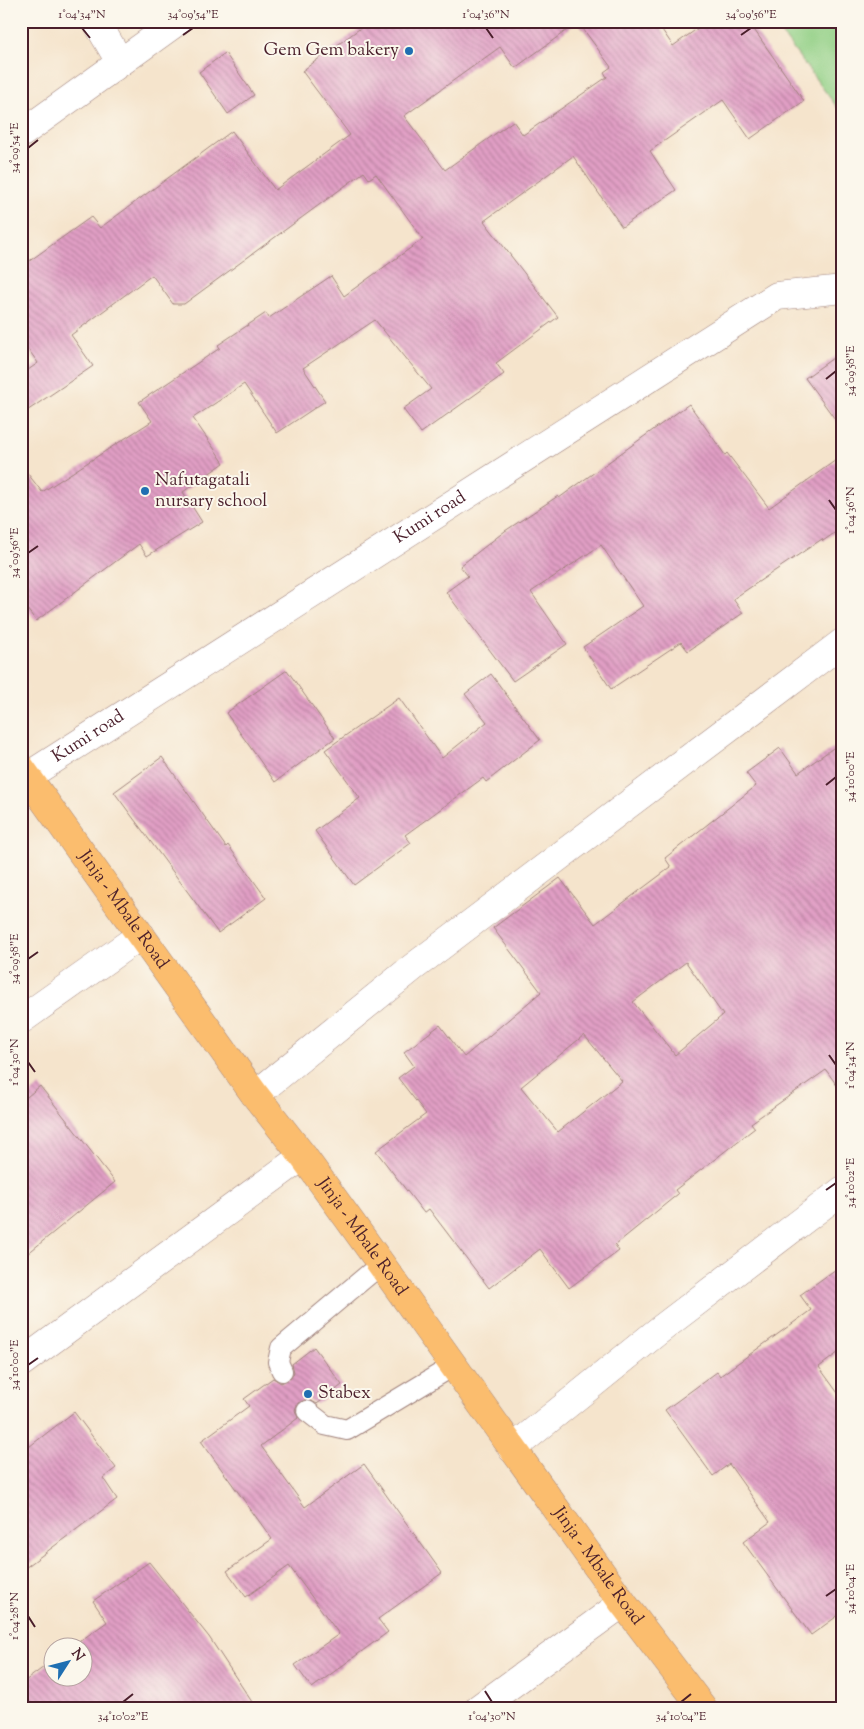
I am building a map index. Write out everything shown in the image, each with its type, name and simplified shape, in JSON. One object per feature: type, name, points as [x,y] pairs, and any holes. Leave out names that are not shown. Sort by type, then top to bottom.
[{"type":"main road","name":"Jinja - Mbale Road","points":[[24,772],[255,1095],[303,1156],[381,1264],[623,1603],[703,1708]]},
{"type":"street","points":[[96,21],[120,62]]},
{"type":"street","points":[[21,134],[178,21]]},
{"type":"street","name":"Kumi road","points":[[24,772],[777,296],[843,289]]},
{"type":"street","points":[[255,1095],[412,968],[843,642]]},
{"type":"street","points":[[21,1020],[140,936]]},
{"type":"street","points":[[21,1363],[303,1156]]},
{"type":"street","points":[[512,1449],[657,1332],[843,1190]]},
{"type":"street","points":[[479,1708],[623,1603]]},
{"type":"lane","points":[[282,1371],[278,1362],[281,1348],[381,1264]]},
{"type":"lane","points":[[308,1411],[325,1425],[348,1430],[453,1366]]},
{"type":"green space","points":[[783,21],[843,21],[843,115],[781,33]]},
{"type":"building","points":[[370,21],[656,21],[673,46],[708,21],[748,21],[804,101],[750,139],[723,100],[650,151],[676,190],[622,227],[573,156],[484,221],[558,317],[496,363],[504,374],[421,433],[403,409],[431,389],[375,320],[303,368],[325,401],[277,433],[244,384],[193,418],[224,463],[183,492],[202,522],[147,556],[139,544],[36,621],[21,601],[21,465],[42,492],[152,421],[139,402],[220,348],[218,345],[266,313],[269,318],[331,276],[344,296],[423,239],[376,174],[369,179],[364,172],[184,304],[173,304],[152,275],[71,335],[93,366],[21,415],[21,375],[38,363],[21,339],[21,267],[91,217],[100,228],[232,131],[275,190],[350,135],[302,71]],"holes":[[[578,22],[611,67],[604,72],[607,77],[523,135],[513,121],[445,170],[404,116],[500,47],[515,68]]]},
{"type":"building","points":[[225,53],[254,95],[228,114],[199,72]]},
{"type":"building","points":[[843,351],[843,430],[805,378]]},
{"type":"building","points":[[689,404],[725,455],[727,453],[769,508],[843,455],[843,527],[733,599],[743,613],[688,651],[681,642],[611,689],[583,647],[643,606],[601,545],[531,592],[567,644],[513,681],[446,592],[468,576],[460,566],[505,531],[558,496],[559,498]]},
{"type":"building","points":[[287,670],[335,738],[275,782],[226,713]]},
{"type":"building","points":[[491,674],[540,740],[486,782],[483,778],[405,835],[411,843],[354,885],[315,831],[360,798],[325,750],[399,698],[442,758],[487,722],[465,694]]},
{"type":"building","points":[[843,741],[843,1094],[826,1070],[751,1123],[755,1128],[675,1190],[678,1194],[615,1245],[619,1251],[569,1288],[540,1249],[489,1288],[429,1209],[424,1213],[376,1151],[426,1114],[398,1078],[414,1066],[404,1052],[440,1025],[464,1057],[541,992],[493,928],[560,878],[595,924],[671,867],[665,858],[756,786],[746,773],[780,748],[798,773]],"holes":[[[686,962],[723,1015],[675,1055],[633,1002]],[[584,1035],[622,1081],[558,1132],[521,1087]]]},
{"type":"building","points":[[162,757],[226,847],[228,845],[266,898],[218,933],[114,792]]},
{"type":"building","points":[[40,1086],[115,1182],[21,1259],[21,1102]]},
{"type":"building","points":[[843,1264],[843,1349],[819,1367],[843,1400],[843,1612],[811,1635],[743,1542],[770,1522],[729,1464],[713,1476],[665,1410],[717,1372],[720,1376],[811,1310],[800,1295]]},
{"type":"building","points":[[314,1347],[342,1385],[317,1404],[308,1399],[298,1403],[295,1410],[298,1418],[261,1446],[305,1507],[364,1464],[442,1573],[378,1619],[388,1632],[312,1688],[295,1665],[339,1634],[289,1566],[246,1597],[227,1571],[272,1539],[201,1441],[249,1406],[244,1399],[273,1378],[281,1383],[291,1378],[294,1372],[292,1364]]},
{"type":"building","points":[[74,1412],[116,1468],[103,1478],[117,1499],[21,1571],[21,1453]]},
{"type":"building","points":[[149,1562],[209,1637],[256,1708],[34,1708],[21,1690],[21,1684],[42,1668],[42,1686],[92,1686],[92,1636],[87,1636],[107,1622],[93,1601]]},
{"type":"place","name":"Gem Gem bakery","points":[[409,51]]},
{"type":"place","name":"Nafutagatali nursary school","points":[[145,491]]},
{"type":"place","name":"Stabex","points":[[308,1394]]}]
